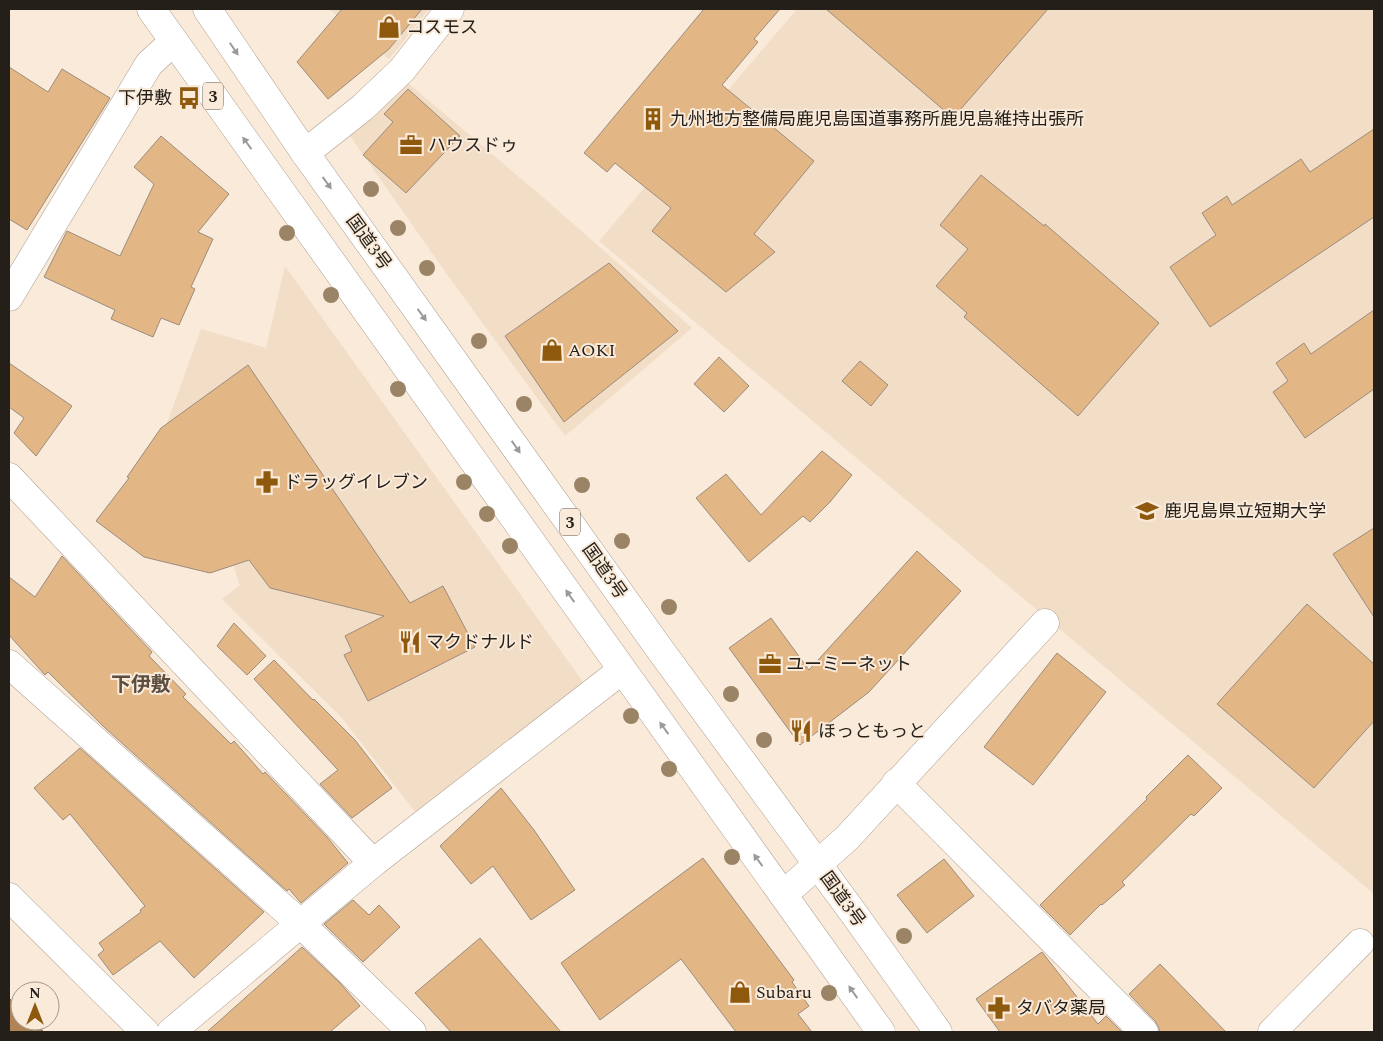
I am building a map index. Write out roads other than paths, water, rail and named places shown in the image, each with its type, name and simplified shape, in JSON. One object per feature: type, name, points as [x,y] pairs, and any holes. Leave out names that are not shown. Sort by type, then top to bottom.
[{"type":"main road","name":"3","points":[[152,9],[881,1032]]},
{"type":"main road","name":"国道3号","points":[[207,9],[306,153],[667,658],[938,1032]]},
{"type":"main road","points":[[306,153],[362,108],[402,70],[450,9]]},
{"type":"main road","points":[[9,297],[149,64],[174,41]]},
{"type":"main road","points":[[9,477],[373,863]]},
{"type":"main road","points":[[783,895],[847,838],[1045,623]]},
{"type":"main road","points":[[9,664],[301,924],[412,1032]]},
{"type":"main road","points":[[171,1032],[373,863],[622,670]]},
{"type":"main road","points":[[896,783],[1144,1032]]},
{"type":"main road","points":[[9,897],[144,1032]]},
{"type":"main road","points":[[1272,1032],[1360,943]]},
{"type":"place","name":"コスモス","points":[[389,27]]},
{"type":"place","name":"下伊敷","points":[[189,98]]},
{"type":"place","name":"九州地方整備局鹿児島国道事務所鹿児島維持出張所","points":[[653,119]]},
{"type":"place","name":"ハウスドゥ","points":[[411,145]]},
{"type":"place","name":"AOKI","points":[[552,350]]},
{"type":"place","name":"ドラッグイレブン","points":[[267,482]]},
{"type":"place","name":"鹿児島県立短期大学","points":[[1147,511]]},
{"type":"place","name":"マクドナルド","points":[[410,642]]},
{"type":"place","name":"ユーミーネット","points":[[770,664]]},
{"type":"place","name":"ほっともっと","points":[[801,731]]},
{"type":"place","name":"Subaru","points":[[740,992]]},
{"type":"place","name":"タバタ薬局","points":[[999,1008]]},
{"type":"district","name":"下伊敷","points":[[141,684]]}]
